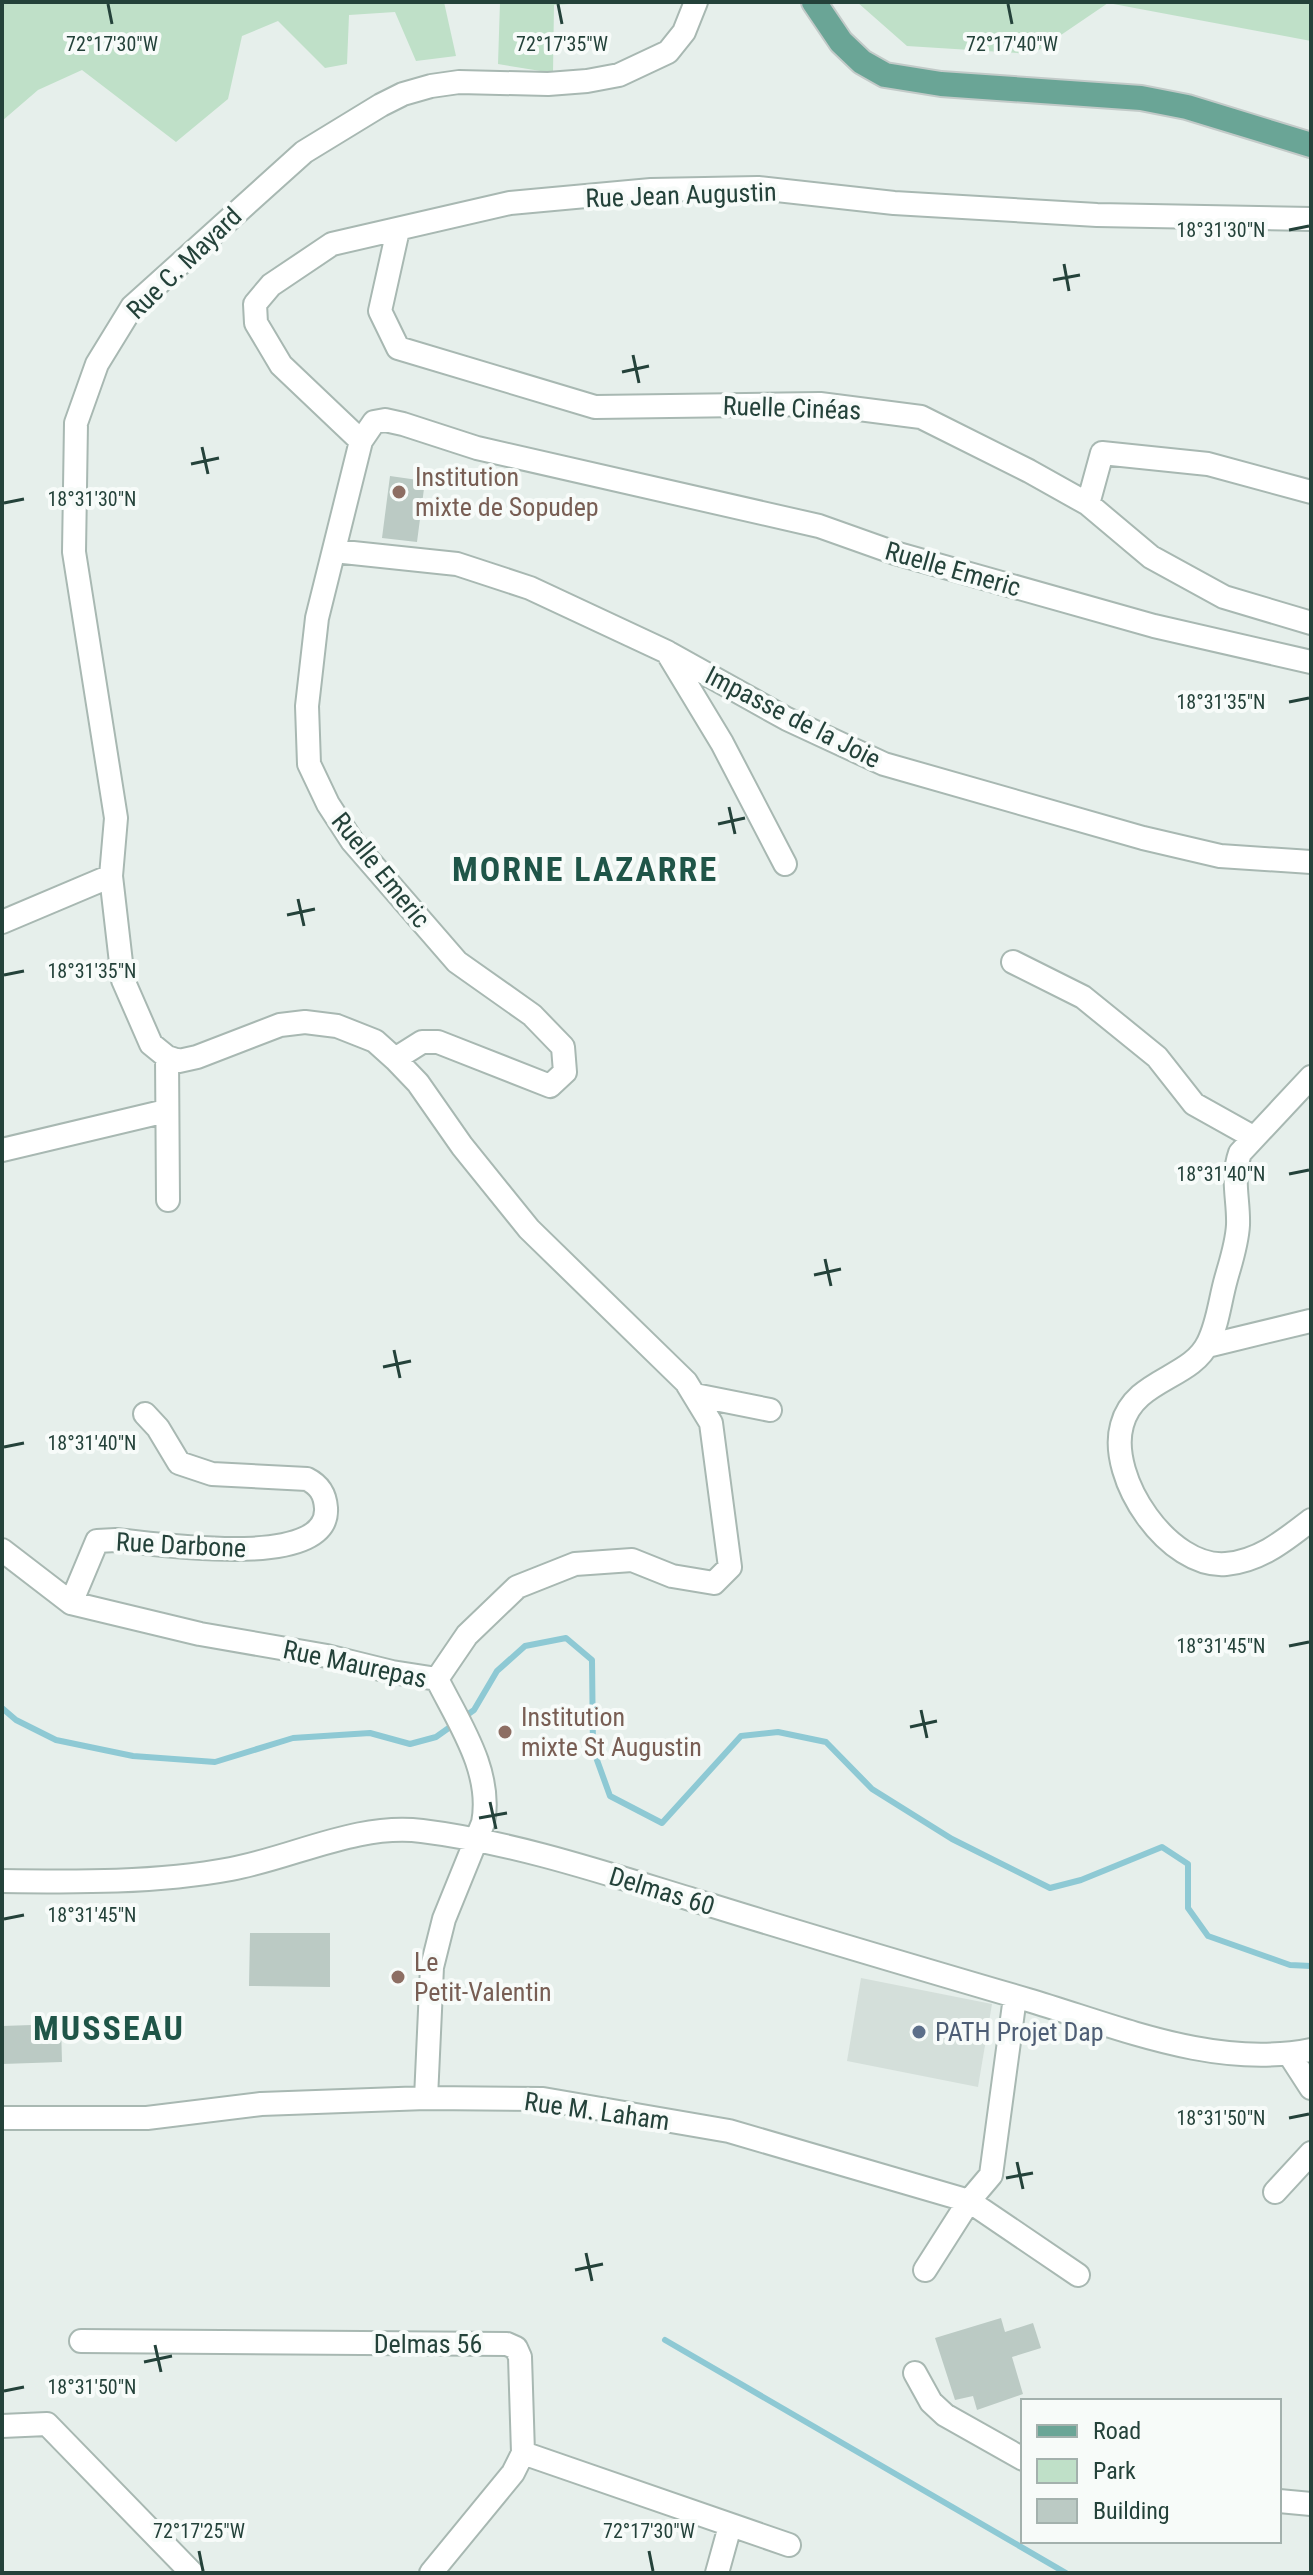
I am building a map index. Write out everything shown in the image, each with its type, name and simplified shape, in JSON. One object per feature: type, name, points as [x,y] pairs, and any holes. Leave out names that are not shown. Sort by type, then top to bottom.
[{"type":"main road","points":[[814,2],[841,42],[862,62],[885,75],[941,84],[1141,98],[1187,107],[1311,145]]},
{"type":"street","name":"Rue C. Mayard","points":[[167,1057],[151,1044],[123,980],[111,876],[116,818],[74,552],[76,423],[97,364],[132,307],[304,152],[381,105],[403,94],[459,82],[548,84],[619,75],[668,52],[684,32],[696,2]]},
{"type":"street","name":"Rue Jean Augustin","points":[[361,441],[281,365],[256,323],[255,304],[271,285],[332,244],[510,203],[651,190],[758,188],[894,203],[1097,215],[1311,219]]},
{"type":"street","name":"Ruelle Cinéas","points":[[398,230],[380,311],[398,348],[595,407],[820,404],[921,417],[1088,504],[1151,557],[1224,597],[1311,623]]},
{"type":"street","name":"Ruelle Emeric","points":[[395,1059],[422,1042],[438,1042],[550,1086],[565,1072],[563,1047],[532,1015],[457,962],[352,841],[328,804],[309,764],[308,691],[317,618],[361,441],[374,422],[385,420],[403,424],[477,448],[819,526],[895,553],[1154,626],[1311,662]]},
{"type":"street","points":[[1088,504],[1102,453],[1208,464],[1311,492]]},
{"type":"street","name":"Impasse de la Joie","points":[[334,551],[457,564],[530,588],[667,652],[787,719],[884,764],[1143,838],[1220,856],[1311,862]]},
{"type":"street","points":[[667,652],[722,743],[785,864]]},
{"type":"street","points":[[2,922],[111,876]]},
{"type":"street","points":[[1013,962],[1083,997],[1157,1057],[1194,1104],[1253,1137]]},
{"type":"street","points":[[168,1200],[167,1057],[179,1061],[197,1057],[280,1025],[305,1022],[337,1026],[375,1041],[418,1083],[462,1146],[529,1229],[686,1382],[711,1423],[730,1567],[714,1583],[672,1576],[632,1560],[575,1564],[517,1587],[467,1635],[437,1679]]},
{"type":"street","points":[[1311,1077],[1240,1153],[1234,1169],[1238,1221],[1236,1244],[1207,1346],[1192,1361],[1148,1388],[1134,1402],[1122,1423],[1118,1446],[1130,1491],[1143,1513],[1185,1555],[1204,1563],[1225,1564],[1249,1559],[1276,1547],[1311,1520]]},
{"type":"street","points":[[2,1150],[166,1111]]},
{"type":"street","points":[[1207,1346],[1310,1321]]},
{"type":"street","points":[[695,1395],[770,1410]]},
{"type":"street","name":"Rue Darbone","points":[[71,1603],[97,1541],[106,1539],[253,1550],[276,1547],[304,1537],[316,1531],[324,1520],[326,1505],[317,1484],[296,1477],[212,1474],[179,1463],[158,1428],[145,1414]]},
{"type":"street","name":"Rue Maurepas","points":[[2,1550],[71,1603],[200,1634],[437,1679],[466,1736],[485,1787],[486,1808],[483,1823],[444,1919],[432,1967],[426,2098]]},
{"type":"street","name":"Delmas 60","points":[[2,1881],[108,1881],[196,1875],[275,1859],[377,1829],[423,1831],[515,1849],[599,1871],[1015,1997],[1220,2054],[1300,2052]]},
{"type":"street","points":[[925,2270],[969,2201],[991,2175],[1015,1997]]},
{"type":"street","points":[[1300,2052],[1311,2088]]},
{"type":"street","name":"Rue M. Laham","points":[[2,2118],[147,2118],[261,2104],[426,2098],[543,2099],[729,2131],[969,2201],[1078,2275]]},
{"type":"street","points":[[1275,2192],[1311,2153]]},
{"type":"street","name":"Delmas 56","points":[[81,2341],[507,2344],[516,2348],[520,2357],[523,2453]]},
{"type":"street","points":[[915,2373],[931,2402],[945,2415],[1021,2458]]},
{"type":"street","points":[[2,2426],[47,2424],[192,2573]]},
{"type":"street","points":[[431,2573],[513,2473],[523,2453],[789,2545]]},
{"type":"street","points":[[1281,2501],[1311,2504]]},
{"type":"street","points":[[717,2573],[730,2526]]},
{"type":"shaded area","name":"PATH Projet Dap","points":[[861,1978],[992,2004],[978,2087],[847,2061]]},
{"type":"green space","points":[[2,2],[444,2],[456,56],[416,61],[395,12],[349,15],[347,64],[325,68],[278,21],[242,36],[228,99],[176,142],[82,70],[38,90],[2,121]]},
{"type":"green space","points":[[500,2],[600,2],[554,5],[553,73],[498,64]]},
{"type":"green space","points":[[857,2],[1311,2],[1311,41],[1108,3],[1033,54],[907,46]]},
{"type":"building","points":[[390,476],[425,481],[417,542],[382,538]]},
{"type":"building","points":[[250,1933],[330,1933],[330,1987],[249,1986]]},
{"type":"building","points":[[61,2024],[62,2062],[2,2064],[2,2026]]},
{"type":"building","points":[[1001,2318],[1005,2332],[1033,2323],[1041,2348],[1012,2357],[1023,2394],[977,2410],[973,2396],[955,2400],[935,2338]]},
{"type":"waterway","points":[[2,1708],[16,1720],[56,1740],[133,1756],[215,1762],[293,1738],[370,1733],[410,1744],[436,1737],[474,1710],[497,1671],[525,1646],[566,1638],[592,1660],[593,1749],[610,1796],[662,1823],[741,1736],[778,1732],[826,1742],[872,1789],[952,1839],[1050,1888],[1081,1880],[1162,1847],[1188,1864],[1188,1908],[1208,1936],[1290,1965],[1311,1966]]},
{"type":"waterway","points":[[665,2340],[1066,2573]]},
{"type":"place","name":"Institution mixte de Sopudep","points":[[399,492]]},
{"type":"place","name":"Institution mixte St Augustin","points":[[505,1732]]},
{"type":"place","name":"Le Petit-Valentin","points":[[398,1977]]},
{"type":"place","name":"PATH Projet Dap","points":[[919,2032]]},
{"type":"district","name":"MORNE LAZARRE","points":[[585,869]]},
{"type":"district","name":"MUSSEAU","points":[[109,2028]]}]
